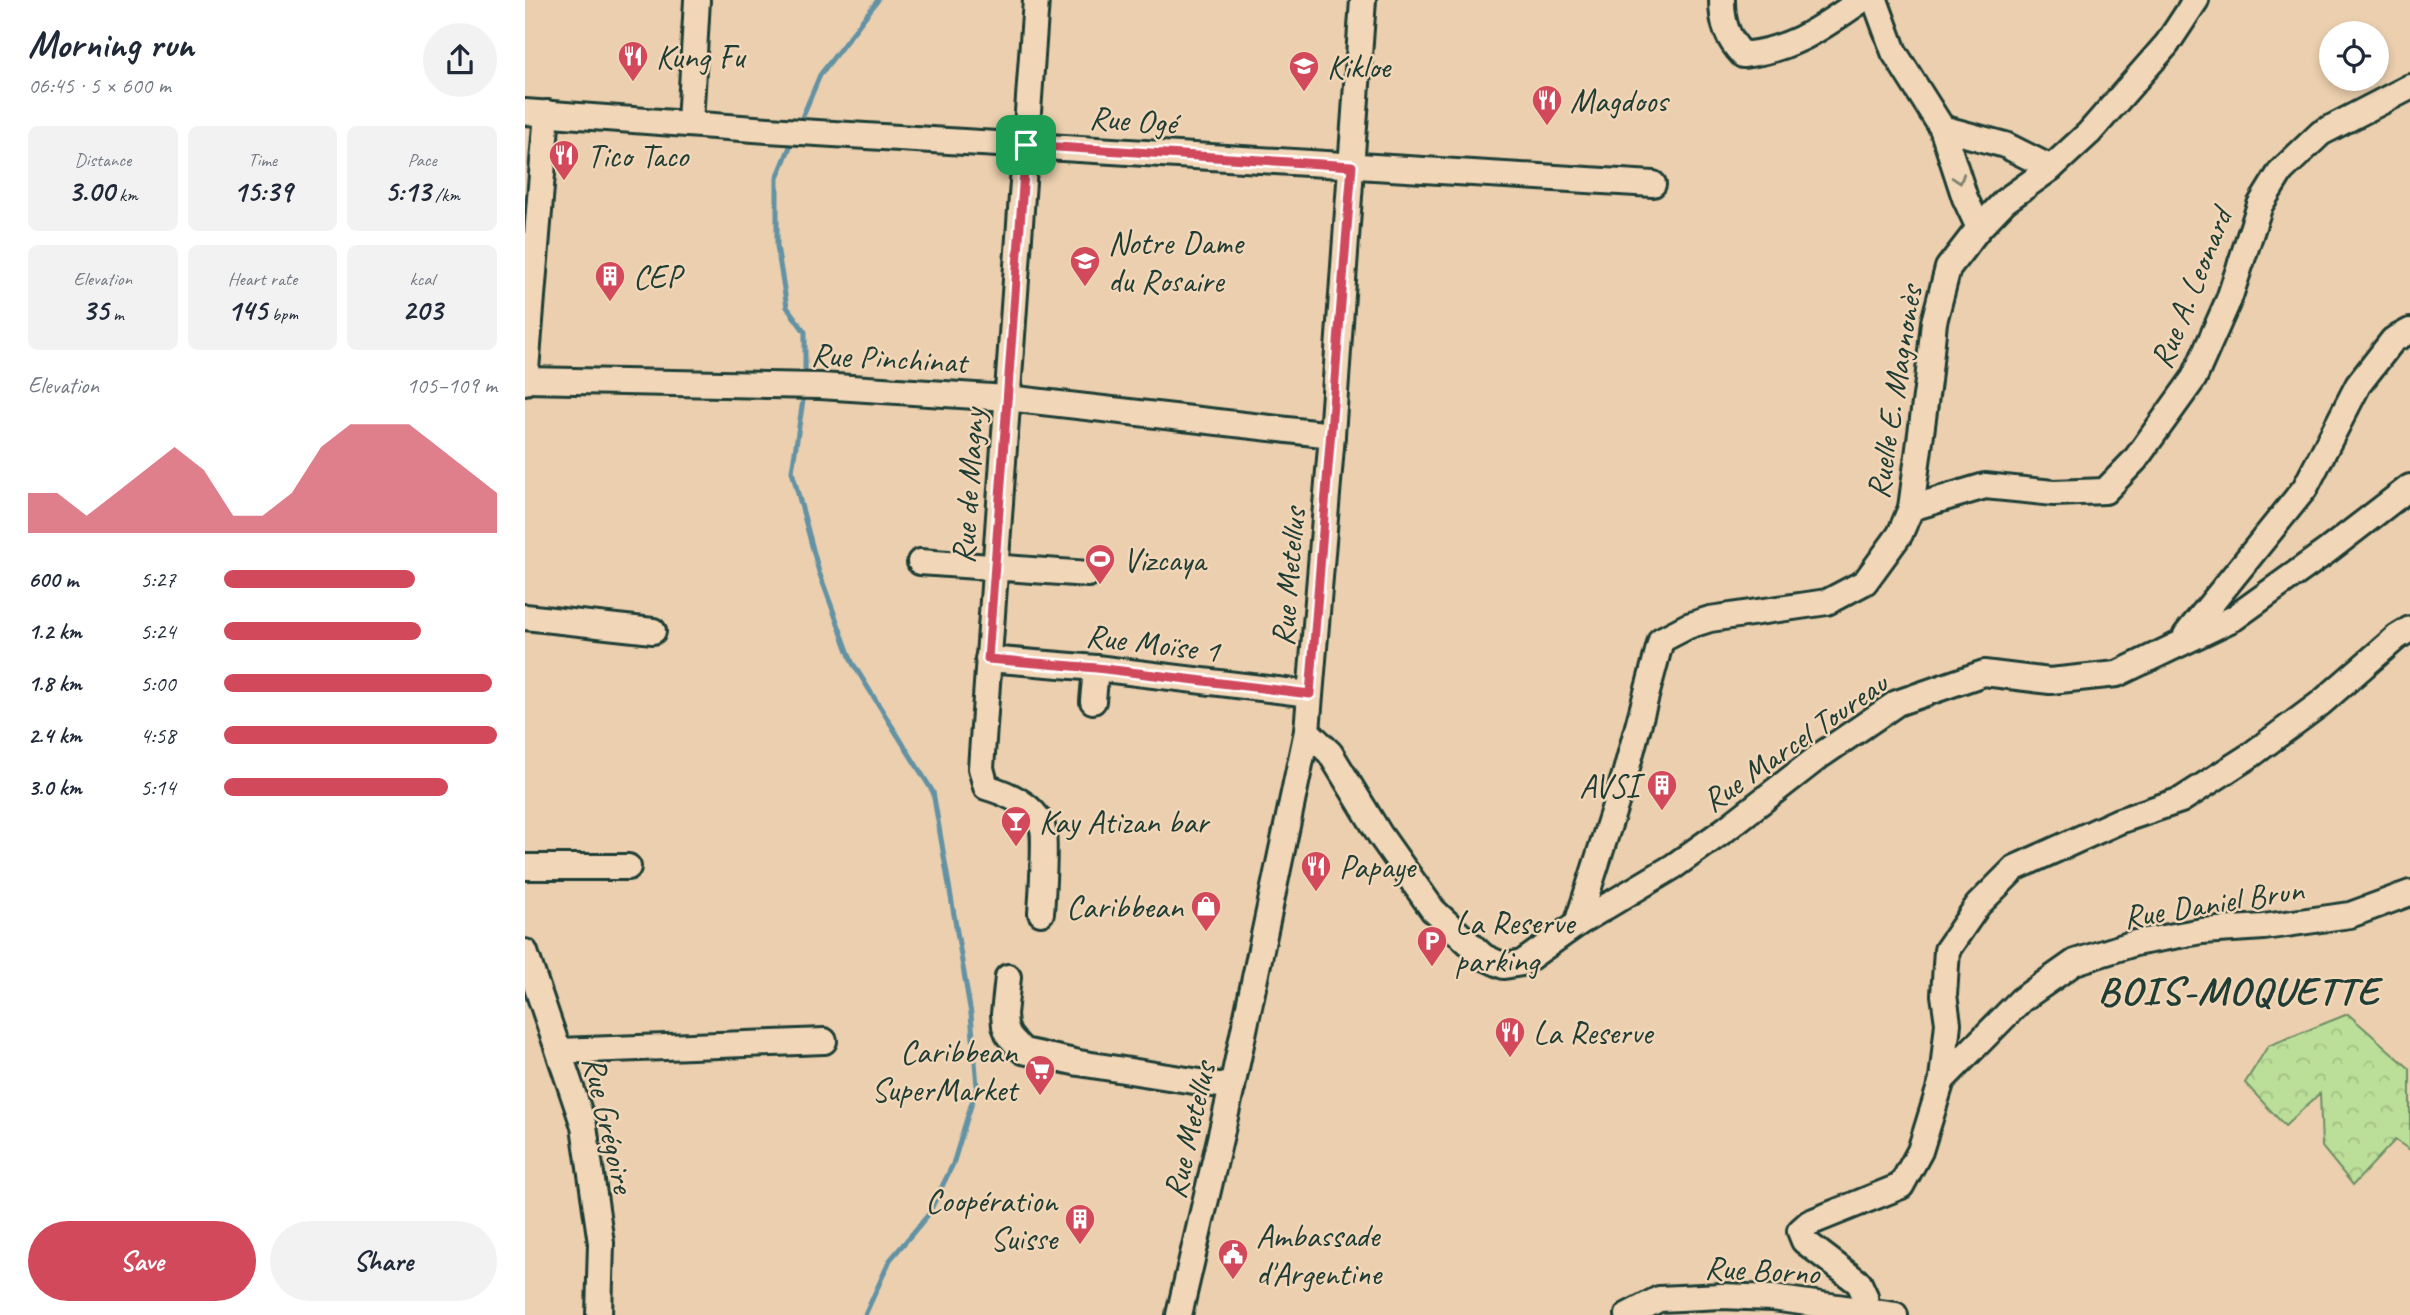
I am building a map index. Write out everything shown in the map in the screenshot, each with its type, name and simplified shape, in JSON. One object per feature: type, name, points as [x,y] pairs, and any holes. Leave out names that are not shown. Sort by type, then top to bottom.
[{"type":"street","points":[[690,123],[697,0]]},
{"type":"street","name":"Rue de Magny","points":[[1036,0],[981,768],[986,787],[1008,793],[1044,827],[1041,913]]},
{"type":"street","name":"Rue Metellus","points":[[1179,1315],[1232,1087],[1307,731],[1332,435],[1363,0]]},
{"type":"street","points":[[1721,0],[1721,21],[1731,42],[1743,55],[1765,53],[1805,39],[1862,0]]},
{"type":"street","points":[[1875,0],[1894,52],[1942,128],[1965,198],[1979,228]]},
{"type":"street","name":"Ruelle E. Magnonès","points":[[1577,924],[1625,775],[1661,640],[1688,626],[1710,619],[1827,602],[1865,582],[1900,534],[1910,508],[1934,322],[1948,268],[1979,228],[2005,201],[2051,168],[2089,133],[2167,44],[2196,0]]},
{"type":"street","name":"Rue A. Leonard","points":[[1910,508],[1985,486],[2054,493],[2105,491],[2135,460],[2194,378],[2229,299],[2260,205],[2281,171],[2321,132],[2410,87]]},
{"type":"street","points":[[525,381],[536,113]]},
{"type":"street","name":"Rue Ogé","points":[[536,113],[768,130],[1653,184]]},
{"type":"street","points":[[1942,128],[2005,145],[2051,168]]},
{"type":"street","points":[[2179,644],[2305,488],[2358,385],[2393,340],[2410,331]]},
{"type":"street","name":"Rue Pinchinat","points":[[525,381],[820,386],[1007,398],[1332,435]]},
{"type":"street","name":"Rue Marcel Toureau","points":[[1307,731],[1330,753],[1380,835],[1433,910],[1484,957],[1504,966],[1523,963],[1577,924],[1674,866],[1821,755],[1897,703],[1984,673],[2050,681],[2117,674],[2234,618],[2410,487]]},
{"type":"street","points":[[920,562],[1088,574]]},
{"type":"street","points":[[525,617],[653,631]]},
{"type":"street","points":[[1878,1313],[1864,1296],[1859,1283],[1804,1241],[1800,1231],[1809,1223],[1901,1186],[1920,1151],[1943,1080],[1948,1023],[1944,995],[1947,950],[1978,905],[2015,868],[2119,821],[2181,800],[2251,755],[2410,629]]},
{"type":"street","name":"Rue Moïse 1","points":[[988,659],[1097,668],[1310,694]]},
{"type":"street","points":[[1093,701],[1097,668]]},
{"type":"street","points":[[525,867],[628,867]]},
{"type":"street","name":"Rue Daniel Brun","points":[[1943,1080],[2021,1000],[2075,962],[2135,943],[2189,933],[2264,927],[2350,915],[2410,893]]},
{"type":"street","name":"Rue Grégoire","points":[[525,952],[584,1126],[601,1243],[599,1315]]},
{"type":"street","points":[[1008,977],[1005,1026],[1009,1036],[1023,1051],[1079,1063],[1232,1087]]},
{"type":"street","points":[[559,1051],[824,1041]]},
{"type":"street","name":"Rue Borno","points":[[1628,1315],[1658,1299],[1722,1297],[1770,1307],[1878,1313]]},
{"type":"green space","points":[[2348,1014],[2410,1069],[2410,1150],[2395,1140],[2353,1185],[2322,1147],[2320,1093],[2285,1126],[2245,1083],[2268,1046]]},
{"type":"waterway","points":[[799,125],[820,75],[878,0]]},
{"type":"waterway","points":[[794,137],[777,178],[777,246],[787,307],[805,332],[805,380]]},
{"type":"waterway","points":[[804,394],[792,471],[819,572],[852,662],[933,792],[971,1014],[977,1086],[953,1164],[928,1215],[890,1260],[865,1315]]},
{"type":"place","name":"Kung Fu","points":[[633,83]]},
{"type":"place","name":"Kikloe","points":[[1304,93]]},
{"type":"place","name":"Magdoos","points":[[1547,127]]},
{"type":"place","name":"Tico Taco","points":[[564,182]]},
{"type":"place","name":"Notre Dame du Rosaire","points":[[1085,288]]},
{"type":"place","name":"CEP","points":[[610,303]]},
{"type":"place","name":"Vizcaya","points":[[1100,586]]},
{"type":"place","name":"AVSI","points":[[1662,812]]},
{"type":"place","name":"Kay Atizan bar","points":[[1016,848]]},
{"type":"place","name":"Papaye","points":[[1316,893]]},
{"type":"place","name":"Caribbean","points":[[1206,933]]},
{"type":"place","name":"La Reserve parking","points":[[1432,968]]},
{"type":"place","name":"La Reserve","points":[[1510,1059]]},
{"type":"place","name":"Caribbean SuperMarket","points":[[1040,1097]]},
{"type":"place","name":"Coopération Suisse","points":[[1080,1246]]},
{"type":"place","name":"Ambassade d'Argentine","points":[[1233,1281]]},
{"type":"district","name":"BOIS-MOQUETTE","points":[[2239,990]]},
{"type":"route","points":[[1026,145],[1352,166],[1310,694],[1097,668],[988,659],[1026,145]]}]
